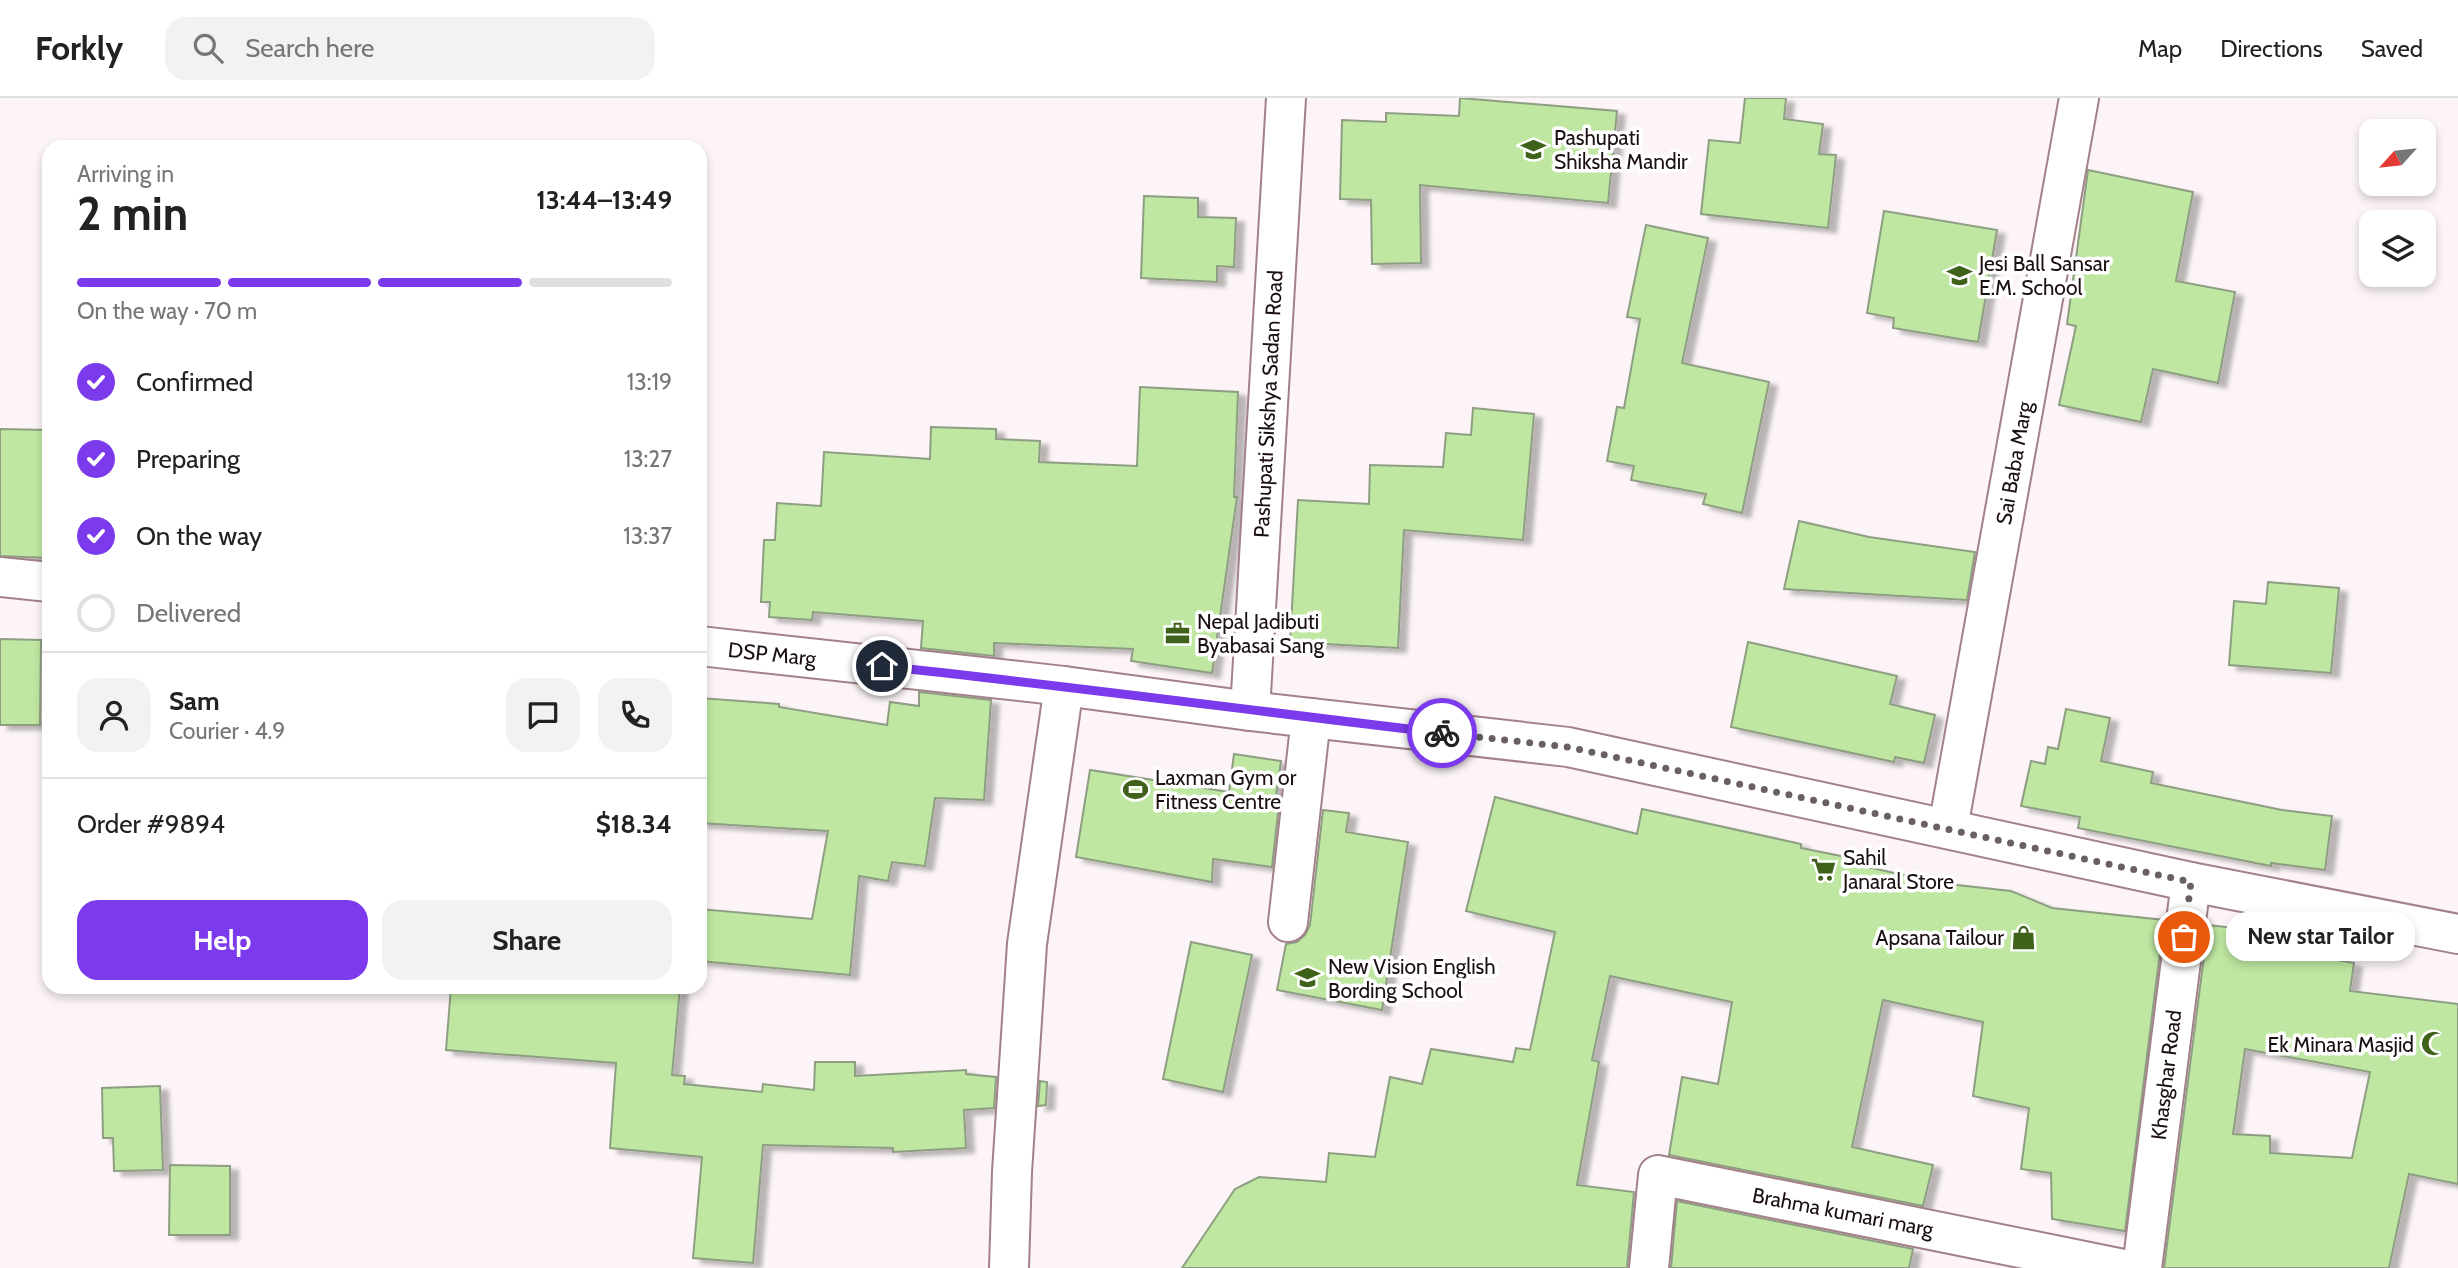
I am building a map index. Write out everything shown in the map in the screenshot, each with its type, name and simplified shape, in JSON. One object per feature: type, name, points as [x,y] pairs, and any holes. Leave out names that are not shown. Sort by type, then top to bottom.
[{"type":"street","name":"Pashupati Sikshya Sadan Road","points":[[1250,711],[1286,98]]},
{"type":"street","name":"Sai Baba Marg","points":[[1948,828],[2079,98]]},
{"type":"street","points":[[0,577],[42,581]]},
{"type":"street","name":"DSP Marg","points":[[707,647],[1064,686],[1250,711],[1568,747],[2191,882],[2458,934]]},
{"type":"street","points":[[1009,1268],[1012,1172],[1027,944],[1064,686]]},
{"type":"street","points":[[1288,922],[1311,718]]},
{"type":"street","name":"Khasghar Road","points":[[2142,1268],[2191,882]]},
{"type":"street","name":"Brahma kumari marg","points":[[1649,1268],[1658,1175],[2119,1268]]},
{"type":"building","points":[[1460,98],[1617,111],[1608,203],[1420,185],[1421,263],[1372,264],[1371,200],[1340,199],[1342,120],[1386,122],[1386,113],[1459,116]]},
{"type":"building","points":[[1745,98],[1786,98],[1784,119],[1823,124],[1819,154],[1836,155],[1828,228],[1701,214],[1709,140],[1740,143]]},
{"type":"building","points":[[2088,170],[2193,192],[2176,281],[2235,292],[2218,383],[2153,369],[2141,422],[2059,405],[2076,326],[2067,324]]},
{"type":"building","points":[[1144,196],[1198,198],[1198,217],[1236,218],[1234,267],[1217,266],[1217,282],[1141,278]]},
{"type":"building","points":[[1884,211],[1997,230],[1978,342],[1893,328],[1894,318],[1867,313]]},
{"type":"building","points":[[1646,225],[1708,238],[1682,363],[1769,382],[1742,513],[1703,504],[1706,494],[1631,480],[1634,466],[1607,461],[1617,407],[1624,408],[1640,319],[1627,317]]},
{"type":"building","points":[[1140,387],[1238,392],[1234,497],[1237,497],[1212,673],[1131,661],[1133,649],[994,643],[994,656],[921,648],[923,621],[813,612],[812,620],[769,617],[770,602],[761,602],[764,540],[775,540],[777,503],[821,506],[824,452],[930,459],[931,427],[996,429],[996,439],[1040,441],[1039,462],[1137,466]]},
{"type":"building","points":[[1473,408],[1534,414],[1523,540],[1404,530],[1398,648],[1290,642],[1298,500],[1369,504],[1370,465],[1443,467],[1446,433],[1471,435]]},
{"type":"building","points":[[0,429],[42,430],[42,558],[0,556]]},
{"type":"building","points":[[1799,521],[1869,537],[1975,552],[1967,600],[1784,589]]},
{"type":"building","points":[[2268,582],[2339,588],[2331,673],[2229,665],[2234,601],[2266,604]]},
{"type":"building","points":[[0,639],[41,640],[40,725],[0,725]]},
{"type":"building","points":[[1748,642],[1897,676],[1890,704],[1935,715],[1924,763],[1895,757],[1894,762],[1731,727]]},
{"type":"building","points":[[919,692],[991,700],[984,800],[935,798],[925,866],[892,862],[888,881],[859,876],[850,975],[707,962],[707,910],[812,919],[828,831],[707,823],[707,699],[779,704],[779,707],[887,725],[890,702],[919,706]]},
{"type":"building","points":[[2066,709],[2110,718],[2101,761],[2153,772],[2151,783],[2282,810],[2332,816],[2325,870],[2271,863],[2271,866],[2078,828],[2080,817],[2021,806],[2031,761],[2045,764],[2048,747],[2058,749]]},
{"type":"building","points":[[1234,754],[1281,761],[1275,803],[1279,804],[1272,867],[1213,859],[1212,882],[1076,857],[1090,770],[1229,792]]},
{"type":"building","points":[[1495,797],[1637,834],[1642,809],[1801,844],[1801,848],[1856,859],[1854,864],[1939,883],[2011,891],[2052,908],[2164,920],[2125,1231],[2052,1219],[2051,1173],[2021,1169],[2029,1108],[1973,1096],[1983,1022],[1883,1000],[1852,1147],[1933,1165],[1923,1206],[1669,1155],[1682,1077],[1718,1084],[1732,1002],[1610,976],[1592,1060],[1599,1062],[1577,1185],[1634,1192],[1627,1268],[1182,1268],[1235,1189],[1259,1177],[1326,1182],[1329,1153],[1375,1157],[1390,1077],[1422,1084],[1431,1049],[1513,1062],[1516,1048],[1530,1050],[1555,932],[1466,911]]},
{"type":"building","points":[[1323,810],[1349,813],[1346,832],[1408,842],[1382,1010],[1277,990],[1286,944],[1297,942],[1305,935],[1310,925]]},
{"type":"building","points":[[2208,925],[2262,931],[2259,946],[2354,963],[2350,991],[2458,1004],[2458,1184],[2409,1174],[2389,1268],[2164,1268]],"holes":[[[2245,1049],[2370,1072],[2352,1158],[2270,1153],[2270,1136],[2233,1134]]]},
{"type":"building","points":[[1191,942],[1252,955],[1223,1092],[1163,1079]]},
{"type":"building","points":[[450,994],[679,994],[672,1075],[685,1076],[684,1084],[762,1092],[763,1084],[814,1090],[815,1062],[855,1062],[855,1076],[966,1070],[966,1074],[996,1077],[994,1108],[964,1110],[966,1148],[893,1152],[893,1148],[763,1145],[753,1263],[693,1258],[702,1157],[610,1148],[616,1063],[446,1050]]},
{"type":"building","points":[[1040,1081],[1047,1082],[1046,1105],[1038,1106]]},
{"type":"building","points":[[160,1086],[163,1170],[114,1171],[113,1138],[103,1138],[102,1088]]},
{"type":"building","points":[[170,1165],[230,1166],[230,1235],[169,1235]]},
{"type":"building","points":[[1677,1201],[1913,1249],[1909,1268],[1671,1268]]},
{"type":"way so far","points":[[1442,733],[1568,747],[2191,882],[2184,937]]},
{"type":"place","name":"Pashupati Shiksha Mandir","points":[[1534,149]]},
{"type":"place","name":"Jesi Ball Sansar E.M. School","points":[[1959,275]]},
{"type":"place","name":"Nepal Jadibuti Byabasai Sang","points":[[1177,633]]},
{"type":"place","name":"Laxman Gym or Fitness Centre","points":[[1135,789]]},
{"type":"place","name":"Sahil Janaral Store","points":[[1823,869]]},
{"type":"place","name":"Apsana Tailour","points":[[2024,937]]},
{"type":"place","name":"New star Tailor","points":[[2184,937]]},
{"type":"place","name":"New Vision English Bording School","points":[[1308,978]]},
{"type":"place","name":"Ek Minara Masjid","points":[[2434,1044]]},
{"type":"route","points":[[882,666],[1442,733]]}]
